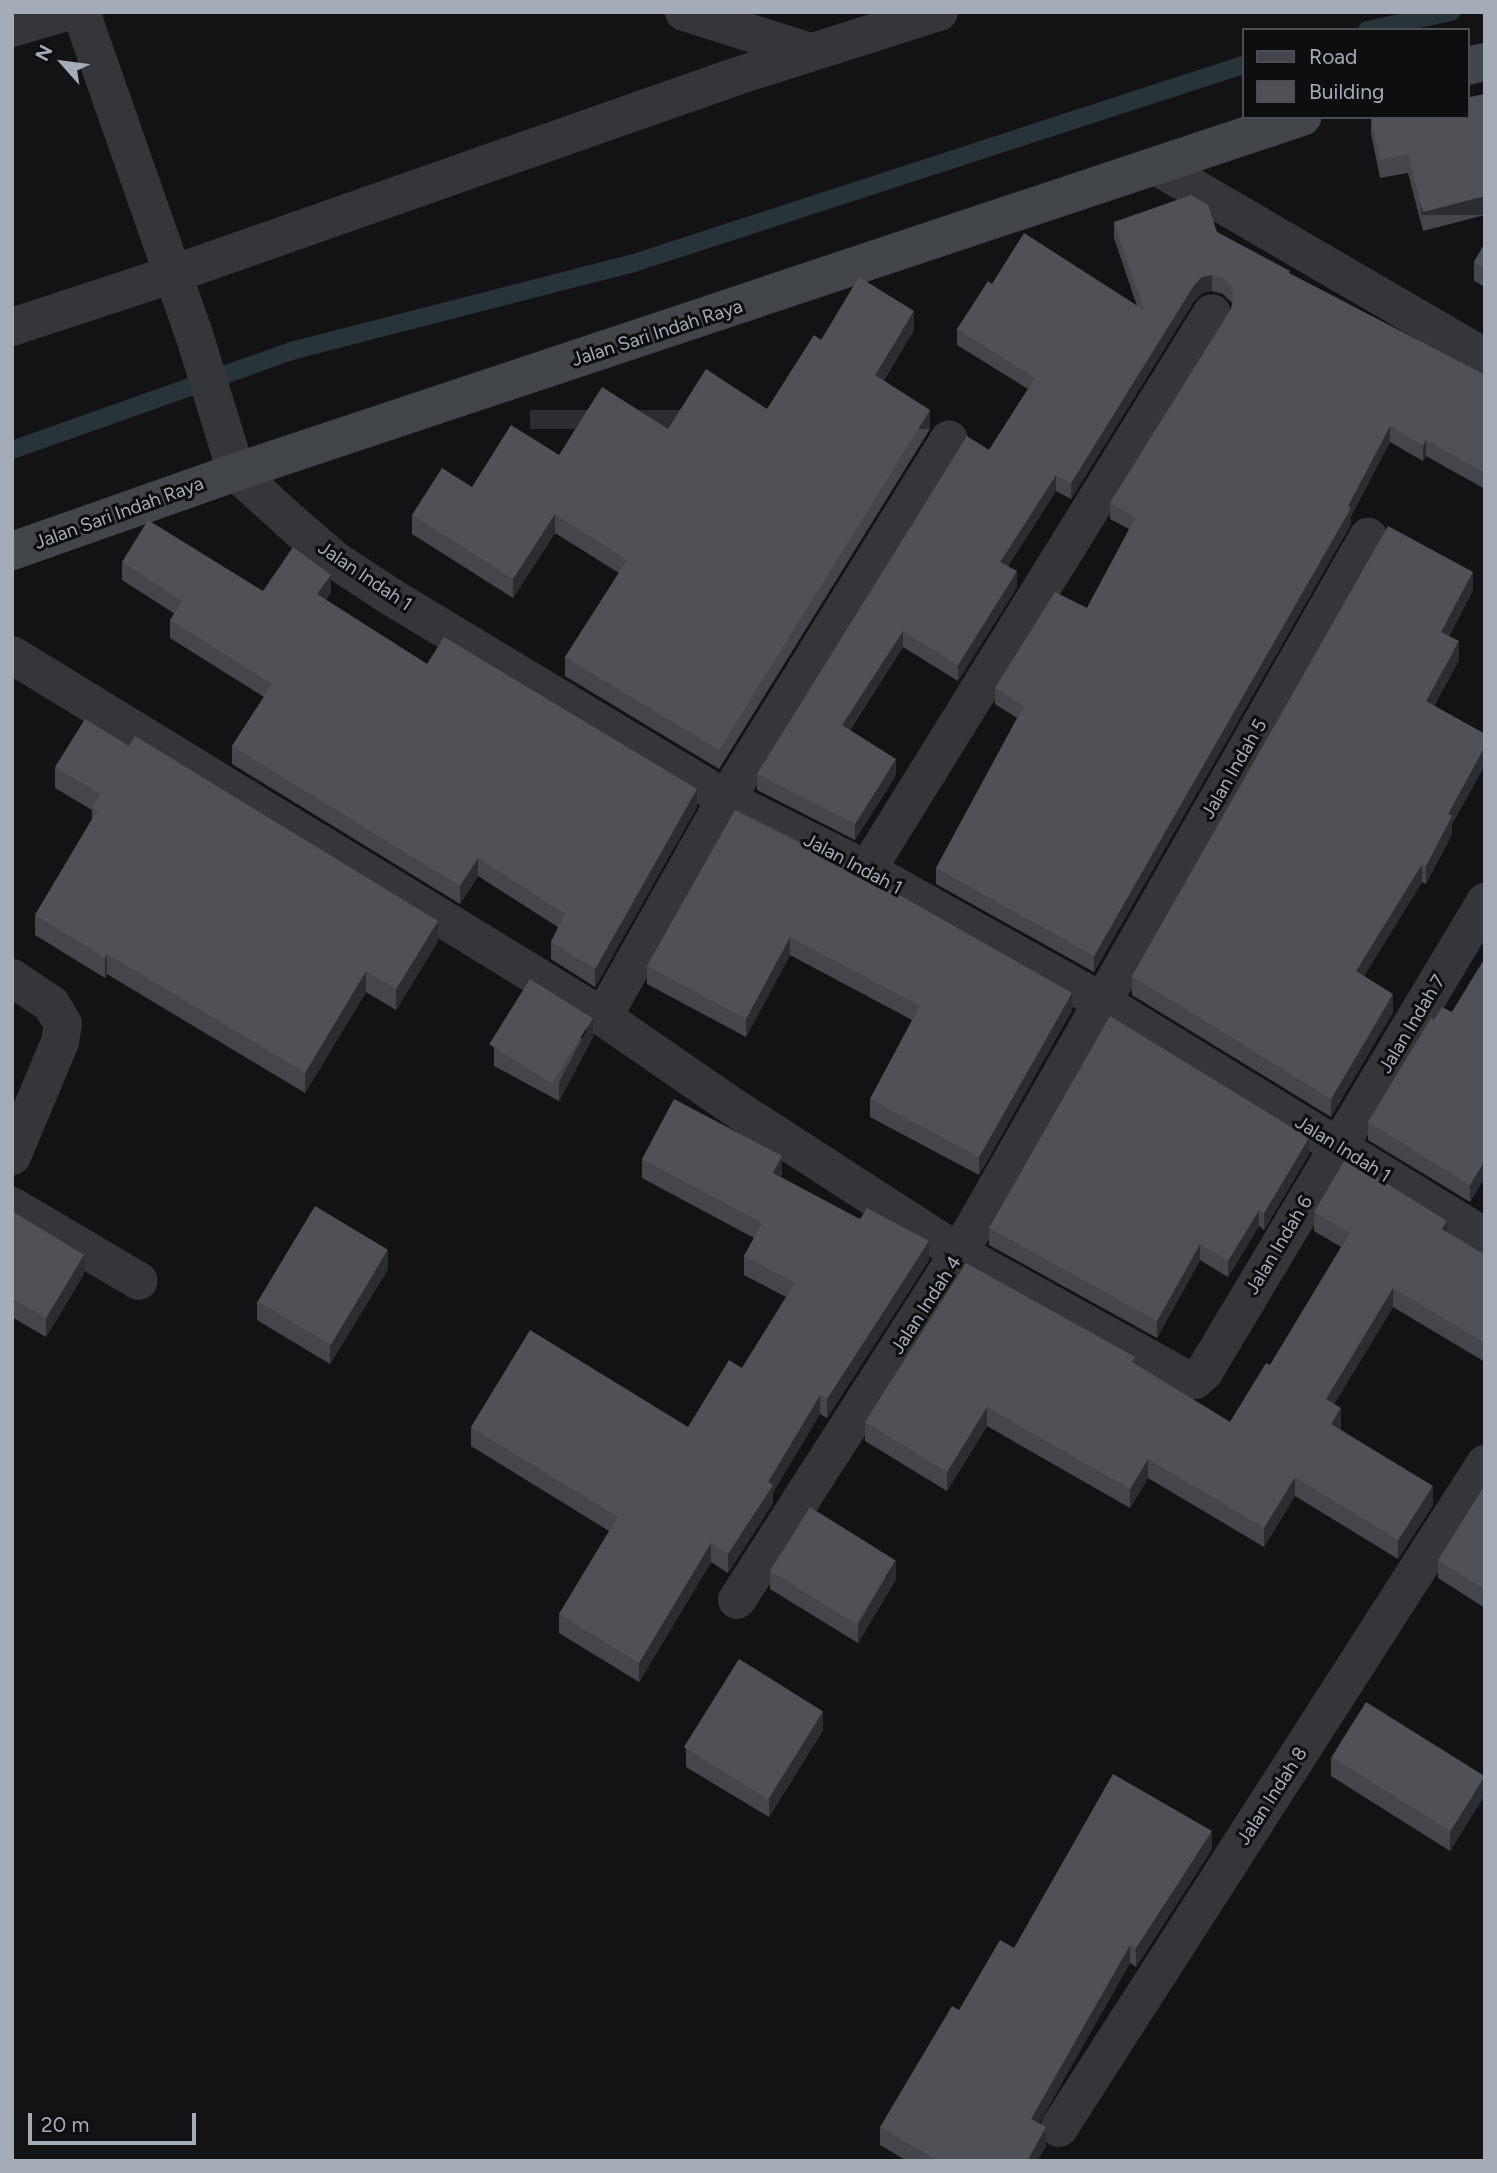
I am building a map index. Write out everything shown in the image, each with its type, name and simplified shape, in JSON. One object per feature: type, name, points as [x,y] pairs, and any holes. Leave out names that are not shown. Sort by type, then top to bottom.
[{"type":"street","points":[[12,28],[66,12]]},
{"type":"street","points":[[81,12],[193,331],[231,455]]},
{"type":"street","points":[[12,327],[173,274],[810,52],[939,12]]},
{"type":"street","points":[[696,14],[810,52]]},
{"type":"street","name":"Jalan Sari Indah Raya","points":[[12,551],[231,455],[1158,167],[1296,119]]},
{"type":"street","points":[[1158,167],[1485,357]]},
{"type":"street","points":[[867,870],[1212,313]]},
{"type":"street","points":[[603,1017],[726,799],[949,440]]},
{"type":"street","name":"Jalan Indah 1","points":[[231,455],[335,560],[726,799],[867,870],[1102,1002],[1485,1237]]},
{"type":"street","name":"Jalan Indah 5","points":[[1102,1002],[1368,537]]},
{"type":"street","points":[[12,655],[603,1017],[735,1108],[959,1253]]},
{"type":"street","name":"Jalan Indah 7","points":[[1339,1146],[1485,902]]},
{"type":"street","points":[[12,978],[51,1004],[62,1024],[60,1042],[12,1156]]},
{"type":"street","name":"Jalan Indah 4","points":[[737,1600],[959,1253],[1102,1002]]},
{"type":"street","name":"Jalan Indah 6","points":[[959,1253],[1180,1378],[1195,1380],[1220,1344],[1339,1146]]},
{"type":"street","points":[[12,1206],[139,1281]]},
{"type":"street","name":"Jalan Indah 8","points":[[1059,2128],[1485,1464]]},
{"type":"building","points":[[1485,94],[1485,196],[1423,212],[1408,154],[1380,160],[1371,119],[1469,119],[1469,98]]},
{"type":"building","points":[[1191,195],[1208,205],[1217,232],[1290,271],[1289,273],[1485,375],[1485,473],[1426,440],[1423,445],[1390,426],[1348,506],[1351,508],[1094,956],[936,868],[1024,706],[995,688],[1055,592],[1087,608],[1136,517],[1110,503],[1231,309],[1234,298],[1232,287],[1223,278],[1212,275],[1202,277],[1194,285],[1071,483],[1056,475],[1000,562],[1017,571],[958,665],[903,631],[842,725],[896,759],[855,824],[757,774],[967,436],[989,450],[1035,378],[957,329],[988,281],[992,284],[1024,233],[1144,310],[1114,222]]},
{"type":"building","points":[[1485,243],[1485,268],[1474,262]]},
{"type":"building","points":[[859,277],[914,311],[875,375],[930,410],[719,750],[565,657],[627,560],[555,514],[513,579],[412,515],[442,468],[472,487],[511,425],[559,455],[602,387],[668,429],[706,369],[767,409],[814,335],[821,340]]},
{"type":"building","points":[[148,520],[263,591],[293,547],[331,575],[317,594],[427,664],[444,637],[697,789],[595,969],[551,942],[565,914],[478,858],[460,886],[232,746],[272,684],[170,620],[182,601],[122,562]]},
{"type":"building","points":[[1388,526],[1473,572],[1441,632],[1459,641],[1426,701],[1485,734],[1485,746],[1448,814],[1452,816],[1426,866],[1422,864],[1356,971],[1393,994],[1331,1099],[1132,976]]},
{"type":"building","points":[[85,719],[129,746],[135,736],[438,921],[396,989],[366,971],[305,1073],[107,954],[105,958],[35,915],[97,811],[92,807],[100,794],[55,767]]},
{"type":"building","points":[[735,810],[857,871],[1072,993],[979,1157],[870,1099],[920,1006],[790,937],[746,1019],[647,966]]},
{"type":"building","points":[[1485,958],[1485,1160],[1470,1185],[1368,1122],[1431,1018],[1434,1020],[1442,1007],[1452,1012]]},
{"type":"building","points":[[530,979],[593,1018],[552,1084],[489,1044]]},
{"type":"building","points":[[1110,1016],[1309,1138],[1264,1213],[1259,1210],[1228,1261],[1200,1244],[1157,1321],[989,1228]]},
{"type":"building","points":[[674,1099],[782,1156],[773,1173],[860,1219],[867,1208],[929,1241],[827,1399],[820,1395],[768,1482],[773,1485],[728,1554],[711,1543],[639,1663],[559,1614],[618,1517],[471,1427],[530,1330],[688,1427],[729,1360],[742,1368],[795,1283],[744,1256],[762,1223],[642,1159]]},
{"type":"building","points":[[1346,1158],[1447,1221],[1442,1229],[1485,1255],[1485,1343],[1393,1288],[1326,1399],[1341,1408],[1331,1424],[1433,1486],[1398,1540],[1295,1477],[1264,1528],[1148,1459],[1130,1489],[987,1407],[947,1472],[865,1422],[966,1263],[1135,1357],[1132,1362],[1230,1422],[1266,1363],[1270,1365],[1350,1233],[1314,1212]]},
{"type":"building","points":[[315,1206],[388,1250],[331,1345],[258,1301]]},
{"type":"building","points":[[12,1211],[84,1255],[46,1318],[12,1298]]},
{"type":"building","points":[[1485,1485],[1485,1590],[1438,1560]]},
{"type":"building","points":[[810,1507],[896,1561],[856,1624],[770,1571]]},
{"type":"building","points":[[739,1659],[823,1711],[768,1800],[684,1747]]},
{"type":"building","points":[[1366,1702],[1485,1776],[1450,1831],[1332,1757]]},
{"type":"building","points":[[1113,1774],[1212,1831],[1136,1948],[1130,1945],[1031,2119],[1046,2127],[1027,2161],[939,2161],[880,2127],[952,2006],[959,2010],[1000,1940],[1014,1948]]},
{"type":"waterway","points":[[1376,28],[1451,12]]},
{"type":"waterway","points":[[12,450],[291,351],[634,263],[1242,65]]}]
